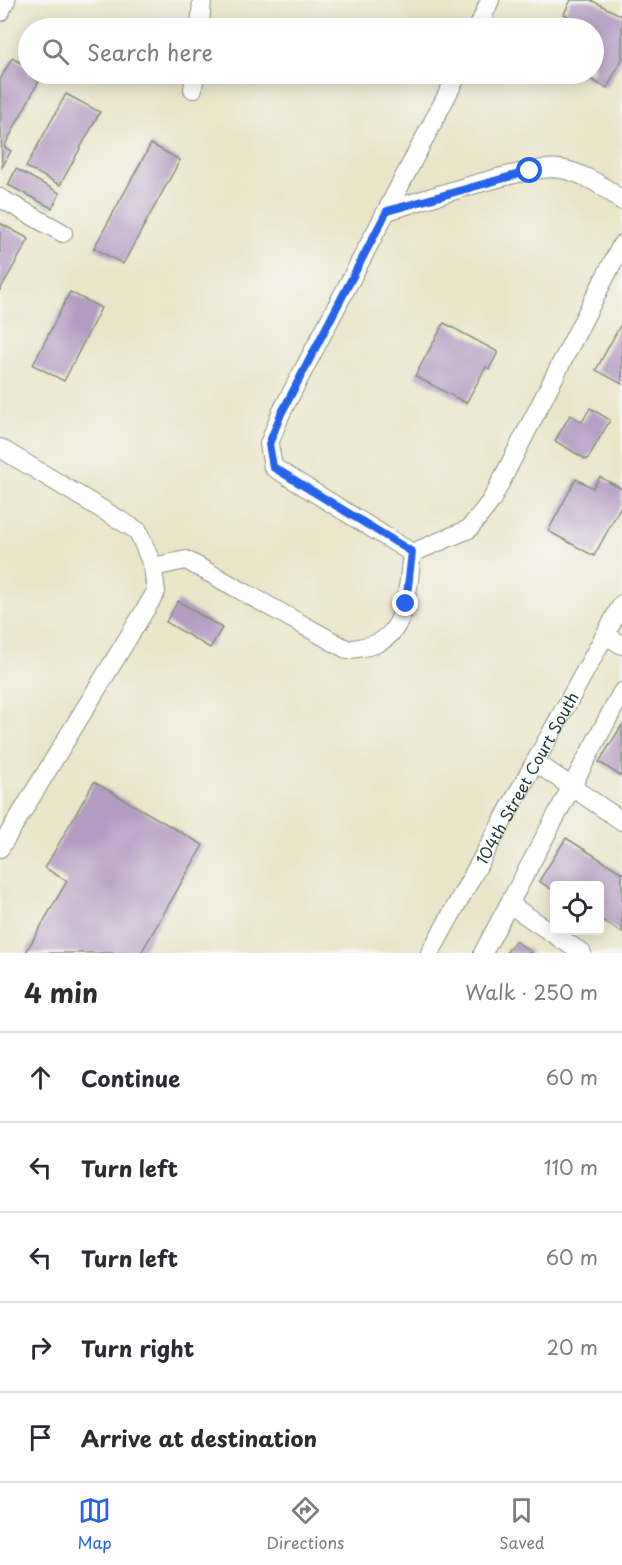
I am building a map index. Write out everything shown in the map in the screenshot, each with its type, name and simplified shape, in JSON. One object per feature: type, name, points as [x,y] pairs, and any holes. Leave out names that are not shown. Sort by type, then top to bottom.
[{"type":"street","points":[[0,12],[6,0]]},
{"type":"street","points":[[200,18],[201,0]]},
{"type":"street","points":[[482,18],[490,0]]},
{"type":"street","points":[[412,552],[273,467],[269,444],[281,414],[453,84]]},
{"type":"street","points":[[387,211],[530,171],[561,168],[606,187],[622,201]]},
{"type":"street","points":[[0,198],[63,232]]},
{"type":"street","points":[[412,552],[469,529],[491,501],[622,244]]},
{"type":"street","points":[[0,448],[138,531],[153,567],[156,592],[0,848]]},
{"type":"street","points":[[153,567],[186,560],[348,650],[377,644],[394,627],[406,604],[412,552]]},
{"type":"street","name":"104th Street Court South","points":[[430,953],[622,604]]},
{"type":"street","points":[[605,635],[622,645]]},
{"type":"street","points":[[483,953],[622,692]]},
{"type":"street","points":[[535,762],[622,821]]},
{"type":"street","points":[[508,904],[582,953]]},
{"type":"building","points":[[571,0],[591,0],[622,16],[622,59],[607,88],[599,84],[604,84],[604,18],[572,18],[564,14]]},
{"type":"building","points":[[12,58],[18,61],[18,84],[37,84],[4,147],[11,151],[2,167],[0,80]]},
{"type":"building","points":[[66,94],[100,112],[60,185],[26,167]]},
{"type":"building","points":[[151,144],[180,160],[123,264],[94,248]]},
{"type":"building","points":[[16,169],[60,193],[52,208],[8,185]]},
{"type":"building","points":[[0,223],[29,239],[0,290]]},
{"type":"building","points":[[70,292],[101,308],[64,381],[33,365]]},
{"type":"building","points":[[622,322],[622,384],[596,370]]},
{"type":"building","points":[[444,323],[498,352],[489,369],[486,367],[466,403],[415,376]]},
{"type":"building","points":[[590,408],[610,420],[587,460],[555,441],[570,415],[582,422]]},
{"type":"building","points":[[600,477],[622,489],[622,504],[594,556],[548,531],[576,479],[593,488]]},
{"type":"building","points":[[178,601],[222,628],[210,648],[166,622]]},
{"type":"building","points":[[622,725],[622,777],[599,762]]},
{"type":"building","points":[[94,782],[203,845],[141,953],[28,953],[26,952],[67,881],[45,868]]},
{"type":"building","points":[[566,838],[622,873],[622,933],[604,922],[604,881],[550,881],[550,888],[539,881]]},
{"type":"building","points":[[515,941],[533,953],[506,953]]},
{"type":"route","points":[[406,604],[412,552],[273,467],[269,444],[281,414],[387,211],[530,171]]}]
